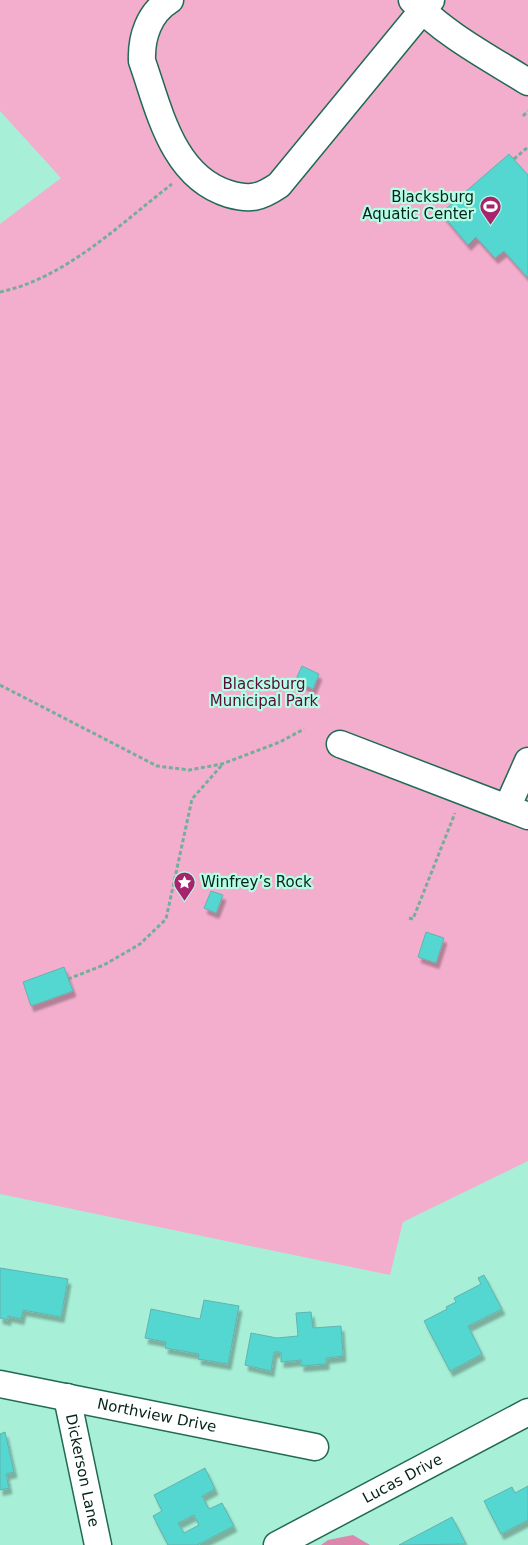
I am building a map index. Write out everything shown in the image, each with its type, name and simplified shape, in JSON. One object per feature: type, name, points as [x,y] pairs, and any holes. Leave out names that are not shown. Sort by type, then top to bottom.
[{"type":"street","points":[[170,0],[153,16],[145,30],[142,61],[169,137],[190,170],[222,192],[242,198],[263,196],[279,186],[421,4],[472,47],[528,82]]},
{"type":"street","points":[[340,744],[518,812],[528,761]]},
{"type":"street","name":"Northview Drive","points":[[0,1384],[315,1447]]},
{"type":"street","name":"Dickerson Lane","points":[[67,1397],[98,1545]]},
{"type":"street","name":"Lucas Drive","points":[[277,1545],[528,1412]]},
{"type":"path","points":[[523,116],[528,111]]},
{"type":"path","points":[[514,159],[528,147]]},
{"type":"path","points":[[0,292],[30,284],[71,261],[190,170]]},
{"type":"path","points":[[0,685],[157,766],[189,770],[222,764],[280,742],[304,729]]},
{"type":"path","points":[[68,979],[104,965],[140,944],[160,926],[170,908],[192,799],[222,764]]},
{"type":"path","points":[[409,918],[413,919],[454,815]]},
{"type":"green space","name":"Blacksburg Municipal Park","points":[[0,0],[528,0],[528,1161],[403,1222],[390,1275],[0,1194],[0,224],[61,178],[0,111]]},
{"type":"shaded area","points":[[353,1535],[370,1545],[321,1545],[328,1540]]},
{"type":"building","name":"Blacksburg Aquatic Center","points":[[509,154],[528,175],[528,278],[504,251],[495,258],[476,237],[468,245],[441,213]]},
{"type":"building","points":[[302,666],[319,674],[313,689],[295,681]]},
{"type":"building","points":[[211,891],[223,895],[216,913],[204,908]]},
{"type":"building","points":[[426,932],[444,938],[436,963],[418,957]]},
{"type":"building","points":[[64,967],[73,991],[31,1006],[23,982]]},
{"type":"building","points":[[0,1268],[68,1279],[61,1317],[23,1310],[21,1319],[8,1316],[8,1320],[0,1318]]},
{"type":"building","points":[[484,1275],[502,1309],[468,1326],[482,1354],[450,1371],[424,1321],[447,1309],[446,1307],[456,1302],[454,1298],[481,1284],[478,1278]]},
{"type":"building","points":[[204,1300],[239,1306],[228,1364],[198,1359],[199,1354],[165,1348],[166,1342],[145,1338],[151,1309],[200,1319]]},
{"type":"building","points":[[311,1312],[313,1328],[341,1326],[343,1356],[326,1358],[326,1364],[301,1366],[301,1360],[281,1362],[281,1352],[274,1352],[271,1371],[245,1365],[251,1333],[277,1338],[298,1336],[296,1313]]},
{"type":"building","points":[[5,1432],[14,1472],[6,1474],[9,1488],[0,1490],[0,1434]]},
{"type":"building","points":[[205,1468],[215,1489],[202,1496],[209,1509],[222,1503],[234,1526],[197,1545],[168,1545],[153,1516],[162,1511],[154,1495]],"holes":[[[194,1515],[199,1525],[184,1533],[178,1523]]]},
{"type":"building","points":[[528,1486],[528,1520],[501,1534],[484,1501],[512,1487],[515,1493]]},
{"type":"building","points":[[452,1517],[466,1544],[399,1545]]},
{"type":"place","name":"Blacksburg Aquatic Center","points":[[490,225]]},
{"type":"place","name":"Winfrey’s Rock","points":[[185,901]]}]
